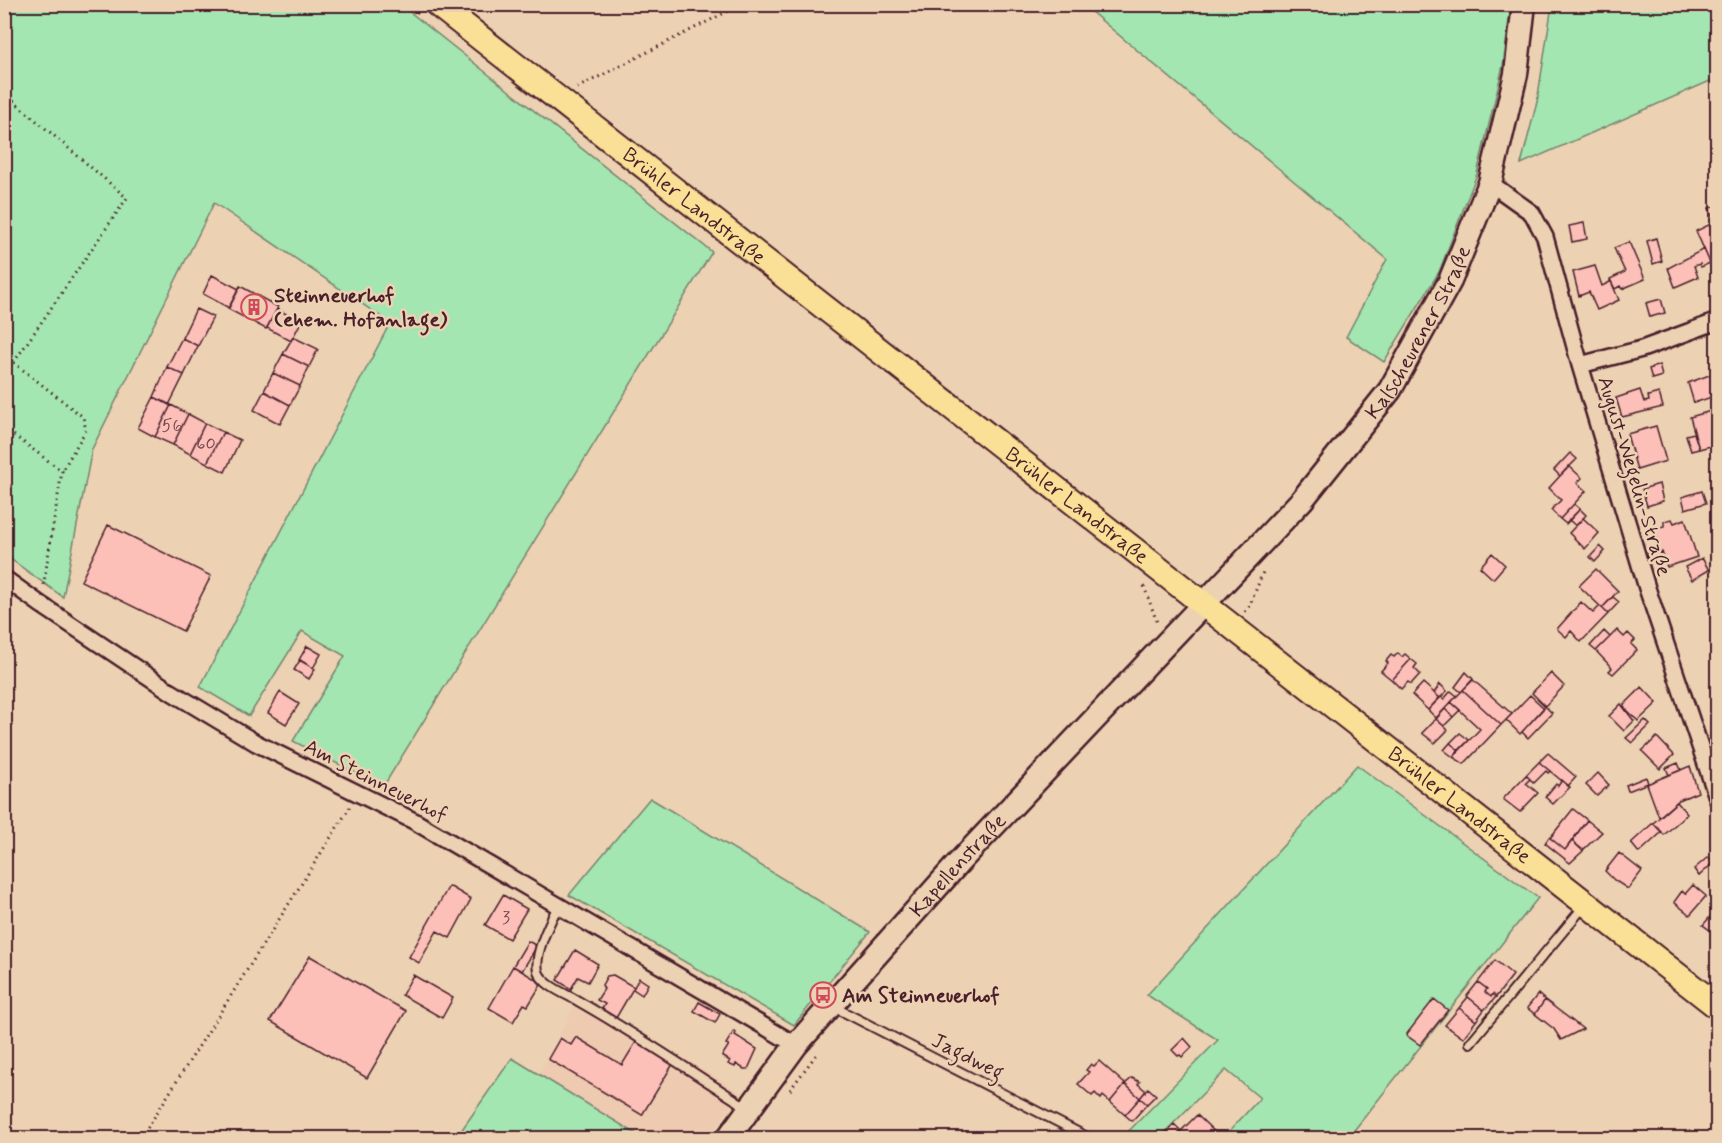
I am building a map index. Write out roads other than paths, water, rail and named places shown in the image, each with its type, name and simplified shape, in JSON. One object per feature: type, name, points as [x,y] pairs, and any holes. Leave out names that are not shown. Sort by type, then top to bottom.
[{"type":"main road","name":"Brühler Landstraße","points":[[437,4],[1718,1006]]},
{"type":"main road","name":"Kalscheurener Straße","points":[[1202,604],[1302,501],[1390,390],[1450,281],[1490,183],[1516,74],[1524,4]]},
{"type":"main road","name":"Kapellenstraße","points":[[728,1138],[796,1045],[962,859],[1202,604]]},
{"type":"street","name":"August-Wegelin-Straße","points":[[1490,183],[1532,213],[1545,237],[1580,365],[1647,588],[1718,800]]},
{"type":"street","points":[[1580,365],[1642,349],[1718,321]]},
{"type":"street","name":"Am Steinneuerhof","points":[[4,578],[173,693],[256,743],[414,821],[796,1045]]},
{"type":"lane","points":[[1470,1043],[1586,904]]},
{"type":"lane","points":[[558,906],[547,928],[538,961],[538,973],[546,982],[750,1109]]},
{"type":"lane","name":"Jagdweg","points":[[831,1006],[1089,1138]]},
{"type":"place","name":"Steinneuerhof (ehem. Hofanlage)","points":[[254,307]]},
{"type":"place","name":"Am Steinneuerhof","points":[[823,995]]}]
